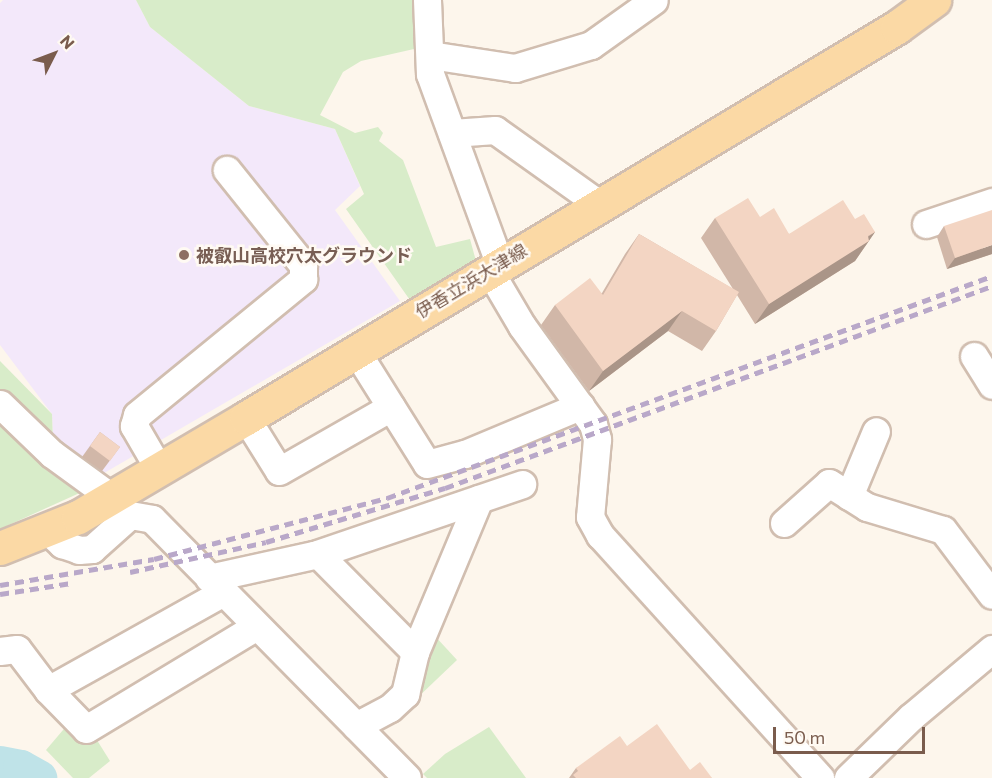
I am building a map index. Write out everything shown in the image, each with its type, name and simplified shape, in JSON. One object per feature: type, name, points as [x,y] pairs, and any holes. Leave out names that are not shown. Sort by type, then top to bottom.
[{"type":"main road","name":"伊香立浜大津線","points":[[0,548],[47,530],[111,497],[246,418],[598,204],[897,27],[934,0]]},
{"type":"street","points":[[426,0],[430,74],[452,133],[494,267],[522,326],[580,406],[596,433],[590,517],[600,535],[820,778]]},
{"type":"street","points":[[430,55],[515,68],[591,45],[654,0]]},
{"type":"street","points":[[452,133],[495,130],[598,204]]},
{"type":"street","points":[[159,469],[134,426],[137,415],[303,279],[303,265],[227,170]]},
{"type":"street","points":[[926,224],[992,202]]},
{"type":"street","points":[[356,351],[427,464],[465,454],[580,406]]},
{"type":"street","points":[[0,405],[52,454],[111,497]]},
{"type":"street","points":[[246,418],[279,471],[391,407]]},
{"type":"street","points":[[849,496],[876,431]]},
{"type":"street","points":[[784,524],[829,483],[887,515],[943,530],[992,595]]},
{"type":"street","points":[[48,690],[216,585],[318,554],[522,484]]},
{"type":"street","points":[[356,726],[390,708],[405,694],[415,652],[479,499]]},
{"type":"street","points":[[47,530],[62,544],[79,550],[92,549],[130,515],[142,515],[163,530],[255,627],[407,778]]},
{"type":"street","points":[[318,554],[415,652]]},
{"type":"street","points":[[0,651],[16,649],[48,690],[86,729],[255,627]]},
{"type":"street","points":[[848,778],[910,717],[992,649]]},
{"type":"shaded area","name":"被叡山高校穴太グラウンド","points":[[3,0],[136,0],[150,27],[249,106],[335,129],[360,186],[335,210],[400,301],[99,476],[53,444],[52,414],[0,345],[0,3]]},
{"type":"green space","points":[[136,0],[435,0],[414,49],[361,61],[343,72],[320,115],[355,133],[378,127],[383,133],[379,141],[403,160],[436,247],[470,239],[476,261],[412,303],[346,209],[364,194],[335,129],[249,106],[150,27]]},
{"type":"green space","points":[[0,361],[52,414],[53,444],[0,396]]},
{"type":"green space","points":[[0,420],[84,491],[0,529]]},
{"type":"green space","points":[[434,635],[457,660],[415,700]]},
{"type":"green space","points":[[69,723],[95,737],[110,761],[89,778],[73,778],[46,750]]},
{"type":"green space","points":[[489,727],[526,778],[427,778],[423,774],[445,754]]},
{"type":"building","points":[[748,198],[760,217],[774,208],[789,234],[843,200],[855,219],[864,214],[875,232],[868,236],[869,241],[769,304],[715,218]]},
{"type":"building","points":[[992,210],[992,245],[955,258],[944,226]]},
{"type":"building","points":[[639,234],[739,292],[716,331],[682,311],[603,371],[555,305],[590,278],[603,295]]},
{"type":"building","points":[[100,432],[120,447],[110,461],[90,446]]},
{"type":"building","points":[[657,724],[690,770],[700,762],[712,778],[576,778],[573,775],[578,771],[576,768],[620,736],[627,746]]},
{"type":"waterway","points":[[0,764],[21,768],[39,778]]},
{"type":"railway","points":[[0,585],[154,559],[387,498],[992,276]]},
{"type":"railway","points":[[130,572],[266,542],[445,488],[992,286]]},
{"type":"railway","points":[[0,594],[71,583]]},
{"type":"place","name":"被叡山高校穴太グラウンド","points":[[184,255]]}]
